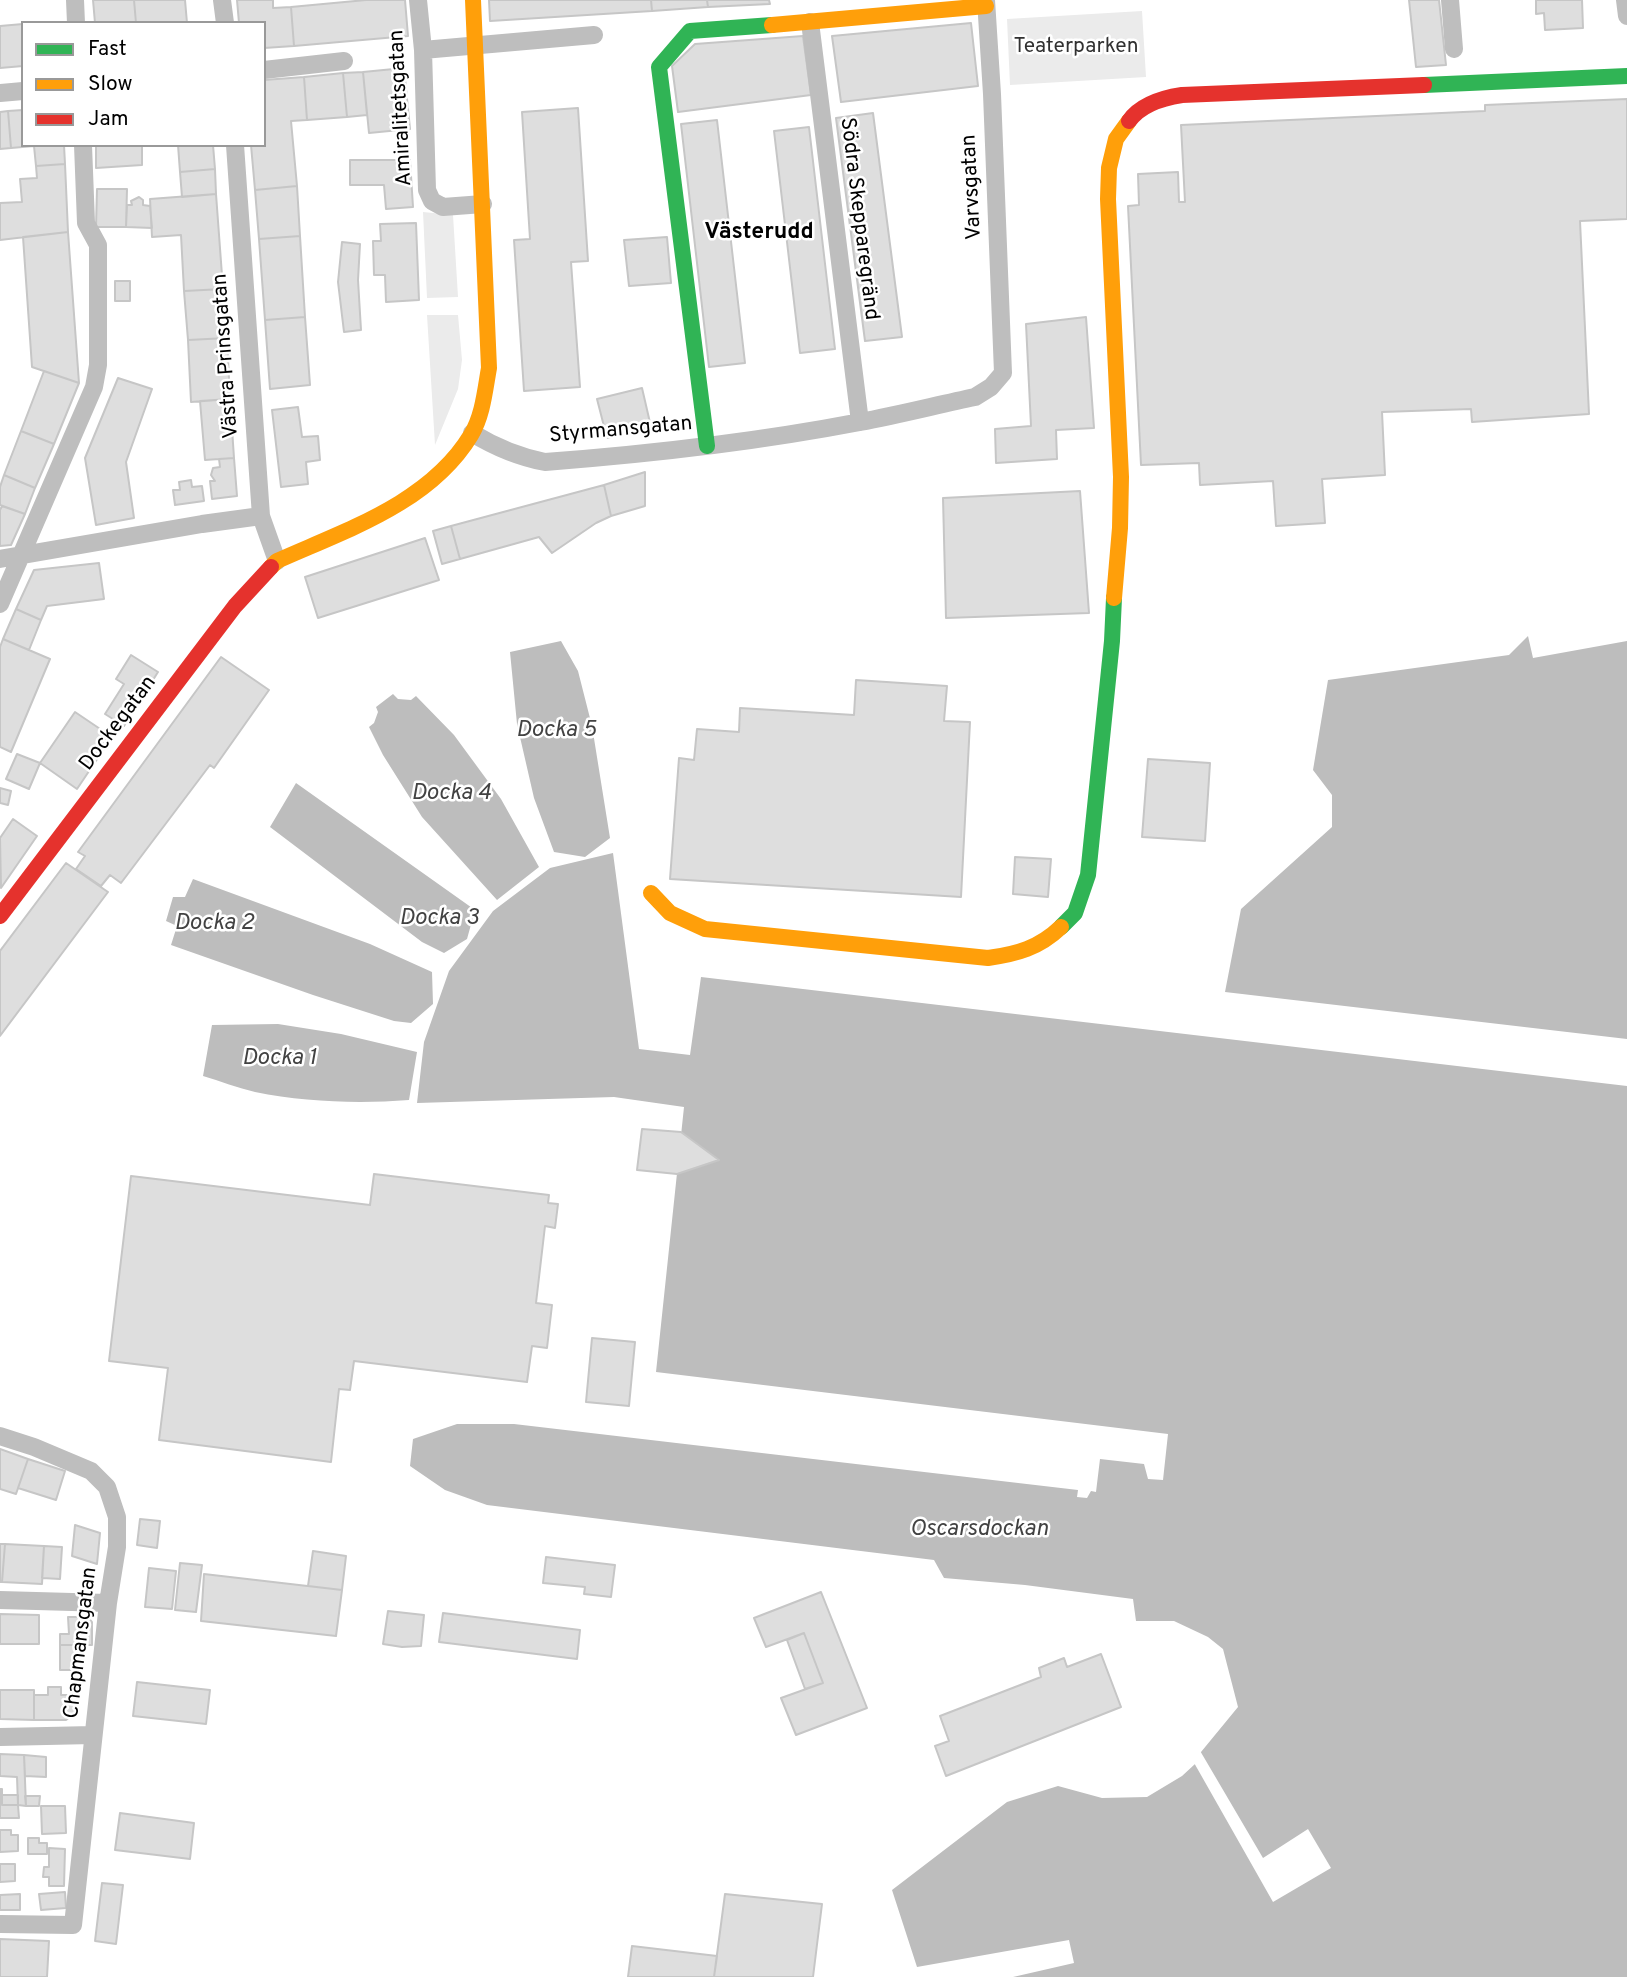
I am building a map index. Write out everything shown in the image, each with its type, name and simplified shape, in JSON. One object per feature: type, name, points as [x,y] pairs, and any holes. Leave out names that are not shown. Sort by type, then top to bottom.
[{"type":"street","points":[[75,0],[76,21]]},
{"type":"street","points":[[222,0],[225,21]]},
{"type":"street","name":"Amiralitetsgatan","points":[[418,0],[427,190],[432,201],[443,207],[483,204]]},
{"type":"street","points":[[277,561],[380,515],[426,485],[448,467],[472,433],[483,404],[489,368],[473,0]]},
{"type":"street","points":[[1450,0],[1454,49]]},
{"type":"street","points":[[1625,0],[1627,16]]},
{"type":"street","points":[[707,446],[659,67],[690,31],[810,22],[986,3]]},
{"type":"street","name":"Varvsgatan","points":[[986,3],[1003,373]]},
{"type":"street","name":"Södra Skepparegränd","points":[[810,22],[860,422]]},
{"type":"street","points":[[422,50],[594,35]]},
{"type":"street","points":[[266,70],[344,61]]},
{"type":"street","points":[[651,893],[670,913],[705,929],[988,958],[1016,954],[1049,938],[1075,913],[1088,875],[1112,641],[1121,477],[1108,167],[1116,139],[1134,114],[1159,99],[1182,95],[1627,76]]},
{"type":"street","points":[[0,93],[21,91]]},
{"type":"street","points":[[0,604],[94,387],[98,365],[97,245],[86,223],[83,147]]},
{"type":"street","name":"Västra Prinsgatan","points":[[235,147],[261,516],[277,561]]},
{"type":"street","name":"Styrmansgatan","points":[[472,433],[495,447],[530,459],[545,461],[707,446],[860,422],[975,397],[991,387],[1003,373]]},
{"type":"street","points":[[0,559],[261,516]]},
{"type":"street","name":"Dockegatan","points":[[0,916],[228,615],[277,561]]},
{"type":"street","name":"Chapmansgatan","points":[[0,1436],[91,1471],[107,1487],[117,1517],[117,1547],[108,1603],[73,1925],[0,1924]]},
{"type":"street","points":[[0,1600],[108,1603]]},
{"type":"street","points":[[0,1737],[93,1735]]},
{"type":"green space","name":"Teaterparken","points":[[1142,11],[1146,77],[1010,85],[1007,19]]},
{"type":"green space","points":[[423,212],[453,215],[458,297],[427,298]]},
{"type":"green space","points":[[427,315],[458,315],[462,360],[458,389],[435,445]]},
{"type":"water","points":[[1528,636],[1533,658],[1627,641],[1627,1039],[1225,992],[1241,909],[1332,827],[1332,795],[1313,770],[1328,680],[1509,655]]},
{"type":"water","name":"Docka 5","points":[[561,641],[578,671],[592,726],[610,838],[585,857],[554,852],[534,798],[517,724],[510,652]]},
{"type":"water","name":"Docka 4","points":[[393,694],[398,699],[411,700],[416,696],[454,735],[501,799],[539,867],[497,900],[422,817],[383,755],[369,727],[374,723],[378,712],[376,707]]},
{"type":"water","name":"Docka 3","points":[[296,783],[475,910],[467,939],[444,953],[422,942],[270,827]]},
{"type":"water","name":"Oscarsdockan","points":[[613,853],[639,1049],[690,1055],[701,977],[1627,1086],[1627,1977],[1013,1977],[1074,1963],[1069,1940],[917,1967],[892,1890],[1007,1802],[1058,1786],[1102,1798],[1147,1797],[1182,1776],[1195,1764],[1201,1752],[1238,1707],[1223,1649],[1208,1637],[1174,1621],[1136,1621],[1133,1599],[944,1578],[934,1560],[487,1505],[445,1490],[410,1466],[413,1439],[457,1424],[514,1424],[1078,1490],[1077,1497],[1087,1498],[1091,1491],[1096,1492],[1100,1459],[1144,1464],[1148,1479],[1163,1480],[1168,1434],[656,1372],[684,1107],[614,1097],[417,1103],[424,1042],[449,971],[493,911],[550,868]]},
{"type":"water","name":"Docka 2","points":[[193,879],[370,944],[432,972],[433,1004],[411,1023],[394,1021],[171,945],[177,926],[166,921],[173,897],[185,897]]},
{"type":"water","name":"Docka 1","points":[[278,1024],[341,1034],[417,1052],[409,1100],[351,1102],[293,1098],[255,1092],[203,1076],[212,1025]]},
{"type":"pier","points":[[1199,1749],[1263,1858],[1308,1829],[1331,1868],[1273,1902],[1193,1761]]},
{"type":"building","points":[[93,0],[134,0],[136,21],[95,21]]},
{"type":"building","points":[[134,0],[185,0],[187,21],[136,21]]},
{"type":"building","points":[[237,0],[273,0],[273,8],[291,7],[294,46],[266,48],[266,21],[239,21]]},
{"type":"building","points":[[366,0],[405,0],[408,36],[294,46],[291,7]]},
{"type":"building","points":[[489,0],[651,0],[652,11],[490,21]]},
{"type":"building","points":[[651,0],[707,0],[708,7],[652,11]]},
{"type":"building","points":[[707,0],[769,0],[770,4],[708,7]]},
{"type":"building","points":[[1409,0],[1439,0],[1446,65],[1416,67]]},
{"type":"building","points":[[1536,0],[1582,0],[1583,28],[1545,30],[1544,13],[1536,14]]},
{"type":"building","points":[[971,23],[978,86],[841,102],[832,36]]},
{"type":"building","points":[[21,24],[21,66],[0,68],[0,26]]},
{"type":"building","points":[[803,36],[811,95],[678,112],[672,66],[695,44]]},
{"type":"building","points":[[404,68],[410,129],[369,133],[363,72]]},
{"type":"building","points":[[363,72],[367,115],[347,117],[343,73]]},
{"type":"building","points":[[343,73],[347,117],[307,120],[304,77]]},
{"type":"building","points":[[304,77],[307,120],[291,121],[297,186],[255,190],[251,147],[266,147],[266,80]]},
{"type":"building","points":[[1627,99],[1627,219],[1580,221],[1589,414],[1472,422],[1471,409],[1382,412],[1385,475],[1322,479],[1325,523],[1276,526],[1273,481],[1200,485],[1199,463],[1141,465],[1128,206],[1139,205],[1138,174],[1178,172],[1179,202],[1185,202],[1181,125],[1485,111],[1485,105]]},
{"type":"building","points":[[578,108],[588,261],[571,262],[580,387],[524,391],[514,240],[530,239],[522,112]]},
{"type":"building","points":[[21,110],[22,147],[11,148],[8,111]]},
{"type":"building","points":[[8,111],[11,148],[0,149],[0,112]]},
{"type":"building","points":[[873,113],[902,337],[865,341],[836,118]]},
{"type":"building","points":[[717,120],[745,363],[709,367],[681,124]]},
{"type":"building","points":[[809,127],[835,349],[800,353],[774,131]]},
{"type":"building","points":[[34,147],[64,147],[65,164],[36,166]]},
{"type":"building","points":[[96,147],[142,147],[142,165],[96,168]]},
{"type":"building","points":[[178,147],[213,147],[215,169],[180,172]]},
{"type":"building","points":[[350,160],[410,160],[413,207],[386,209],[384,185],[350,185]]},
{"type":"building","points":[[65,164],[68,232],[0,240],[0,203],[22,202],[20,179],[37,178],[36,166]]},
{"type":"building","points":[[215,169],[216,194],[182,197],[180,172]]},
{"type":"building","points":[[297,186],[300,236],[259,239],[255,190]]},
{"type":"building","points":[[97,189],[127,189],[126,227],[96,227]]},
{"type":"building","points":[[216,194],[223,289],[184,291],[181,235],[152,237],[150,199]]},
{"type":"building","points":[[139,197],[143,200],[143,205],[150,206],[152,228],[126,227],[127,205],[132,205],[131,201]]},
{"type":"building","points":[[416,223],[419,300],[386,302],[385,275],[374,275],[373,241],[381,241],[380,224]]},
{"type":"building","points":[[68,232],[79,383],[32,367],[23,237]]},
{"type":"building","points":[[300,236],[305,317],[265,320],[259,239]]},
{"type":"building","points":[[667,237],[671,283],[629,286],[624,240]]},
{"type":"building","points":[[342,242],[360,244],[358,280],[361,330],[344,332],[338,282]]},
{"type":"building","points":[[115,281],[130,281],[130,301],[115,301]]},
{"type":"building","points":[[223,289],[227,338],[188,340],[184,291]]},
{"type":"building","points":[[305,317],[310,385],[270,389],[265,320]]},
{"type":"building","points":[[1086,317],[1094,428],[1056,430],[1057,459],[996,463],[995,429],[1031,426],[1026,324]]},
{"type":"building","points":[[227,338],[230,399],[191,402],[188,340]]},
{"type":"building","points":[[44,371],[79,383],[54,444],[21,431]]},
{"type":"building","points":[[118,378],[152,389],[126,462],[134,518],[96,525],[85,458]]},
{"type":"building","points":[[642,388],[651,427],[607,438],[597,399]]},
{"type":"building","points":[[230,399],[234,458],[205,460],[200,401]]},
{"type":"building","points":[[298,407],[302,437],[318,436],[320,460],[306,462],[308,484],[281,487],[272,410]]},
{"type":"building","points":[[21,431],[54,444],[35,488],[4,475]]},
{"type":"building","points":[[234,458],[237,496],[212,499],[210,481],[215,481],[211,475],[213,468],[220,467],[219,459]]},
{"type":"building","points":[[645,472],[645,506],[611,516],[604,485]]},
{"type":"building","points":[[4,475],[35,488],[25,514],[0,505],[0,487]]},
{"type":"building","points":[[191,480],[192,487],[202,486],[204,501],[175,505],[173,490],[180,490],[179,482]]},
{"type":"building","points":[[604,485],[611,516],[552,553],[539,537],[460,559],[451,526]]},
{"type":"building","points":[[1080,491],[1089,613],[946,618],[943,498]]},
{"type":"building","points":[[2,506],[25,514],[11,545],[0,546],[0,510]]},
{"type":"building","points":[[451,526],[460,559],[442,564],[433,531]]},
{"type":"building","points":[[425,538],[439,580],[318,618],[305,577]]},
{"type":"building","points":[[99,563],[104,599],[47,606],[41,620],[16,609],[34,570]]},
{"type":"building","points":[[16,609],[41,620],[29,650],[3,639]]},
{"type":"building","points":[[3,639],[50,659],[11,752],[0,747],[0,647]]},
{"type":"building","points":[[131,655],[158,672],[124,726],[105,714],[124,684],[116,679]]},
{"type":"building","points":[[221,657],[269,690],[214,768],[210,765],[121,883],[110,875],[101,886],[76,869],[85,856],[78,852]]},
{"type":"building","points":[[856,680],[947,686],[944,721],[970,722],[961,897],[670,879],[679,758],[694,760],[697,729],[739,732],[740,708],[854,715]]},
{"type":"building","points":[[75,712],[112,737],[77,789],[40,763]]},
{"type":"building","points":[[17,754],[40,763],[29,789],[6,779]]},
{"type":"building","points":[[1148,759],[1210,763],[1205,841],[1142,837]]},
{"type":"building","points":[[0,788],[11,791],[8,805],[0,803]]},
{"type":"building","points":[[13,819],[37,836],[1,888],[0,838]]},
{"type":"building","points":[[1015,857],[1051,859],[1048,897],[1013,894]]},
{"type":"building","points":[[66,863],[108,892],[0,1036],[0,951]]},
{"type":"building","points":[[642,1129],[681,1132],[719,1160],[677,1174],[637,1170]]},
{"type":"building","points":[[374,1174],[549,1195],[548,1203],[558,1204],[555,1228],[545,1226],[536,1303],[552,1305],[547,1348],[532,1346],[527,1382],[354,1361],[350,1390],[339,1389],[331,1462],[159,1440],[168,1368],[109,1361],[131,1176],[370,1205]]},
{"type":"building","points":[[592,1338],[635,1342],[629,1406],[586,1402]]},
{"type":"building","points":[[0,1449],[28,1459],[16,1494],[0,1489]]},
{"type":"building","points":[[28,1459],[65,1471],[56,1500],[18,1488]]},
{"type":"building","points":[[140,1519],[160,1521],[157,1548],[137,1545]]},
{"type":"building","points":[[75,1525],[100,1533],[97,1564],[72,1556]]},
{"type":"building","points":[[0,1544],[5,1544],[2,1582],[0,1582]]},
{"type":"building","points":[[5,1544],[44,1546],[42,1584],[2,1582]]},
{"type":"building","points":[[44,1546],[62,1547],[60,1579],[42,1578]]},
{"type":"building","points":[[313,1551],[346,1556],[342,1590],[308,1586]]},
{"type":"building","points":[[546,1557],[615,1565],[611,1597],[584,1594],[585,1587],[543,1583]]},
{"type":"building","points":[[180,1563],[202,1565],[196,1612],[175,1610]]},
{"type":"building","points":[[149,1568],[176,1571],[172,1609],[145,1607]]},
{"type":"building","points":[[204,1574],[342,1590],[336,1636],[201,1621]]},
{"type":"building","points":[[821,1592],[867,1708],[796,1735],[781,1698],[823,1683],[804,1633],[766,1647],[754,1618]]},
{"type":"building","points":[[388,1611],[424,1615],[421,1646],[383,1644]]},
{"type":"building","points":[[443,1613],[580,1630],[577,1659],[439,1642]]},
{"type":"building","points":[[0,1614],[39,1615],[39,1644],[0,1644]]},
{"type":"building","points":[[68,1617],[88,1617],[92,1622],[92,1645],[60,1645],[60,1634],[69,1634]]},
{"type":"building","points":[[804,1633],[823,1683],[805,1689],[787,1640]]},
{"type":"building","points":[[60,1645],[79,1645],[79,1670],[60,1670]]},
{"type":"building","points":[[1101,1654],[1121,1707],[946,1776],[935,1746],[949,1741],[940,1716],[1041,1677],[1039,1668],[1064,1658],[1067,1667]]},
{"type":"building","points":[[137,1682],[210,1690],[206,1724],[133,1716]]},
{"type":"building","points":[[48,1687],[61,1687],[61,1695],[76,1695],[76,1713],[66,1720],[34,1720],[34,1695],[48,1695]]},
{"type":"building","points":[[0,1690],[34,1690],[34,1720],[0,1719]]},
{"type":"building","points":[[0,1754],[24,1755],[26,1806],[18,1805],[17,1777],[0,1776]]},
{"type":"building","points":[[24,1755],[46,1757],[46,1777],[25,1776]]},
{"type":"building","points":[[0,1789],[2,1805],[18,1805],[19,1818],[0,1818]]},
{"type":"building","points":[[2,1795],[18,1795],[18,1805],[2,1805]]},
{"type":"building","points":[[25,1796],[40,1796],[39,1806],[26,1806]]},
{"type":"building","points":[[41,1806],[65,1806],[66,1833],[42,1834]]},
{"type":"building","points":[[120,1813],[194,1823],[190,1859],[115,1850]]},
{"type":"building","points":[[0,1830],[11,1830],[11,1835],[18,1835],[18,1851],[0,1852]]},
{"type":"building","points":[[28,1838],[39,1838],[39,1843],[47,1843],[47,1854],[28,1854]]},
{"type":"building","points":[[49,1848],[65,1849],[64,1886],[49,1886],[49,1877],[43,1877],[44,1867],[49,1867]]},
{"type":"building","points":[[0,1864],[15,1864],[15,1881],[0,1882]]},
{"type":"building","points":[[102,1883],[123,1885],[116,1944],[95,1941]]},
{"type":"building","points":[[65,1892],[66,1908],[41,1910],[39,1894]]},
{"type":"building","points":[[20,1894],[20,1910],[0,1910],[0,1895]]},
{"type":"building","points":[[725,1894],[822,1904],[813,1977],[714,1977]]},
{"type":"building","points":[[0,1939],[49,1941],[47,1977],[0,1977]]},
{"type":"building","points":[[632,1946],[717,1956],[714,1977],[628,1977]]},
{"type":"traffic: fast","points":[[707,446],[659,67],[690,31],[772,25]]},
{"type":"traffic: fast","points":[[1424,85],[1627,76]]},
{"type":"traffic: fast","points":[[1061,927],[1075,913],[1088,875],[1114,598]]},
{"type":"traffic: slow","points":[[271,567],[277,561],[358,525],[410,497],[454,459],[471,435],[478,419],[489,368],[473,0]]},
{"type":"traffic: slow","points":[[772,25],[986,6]]},
{"type":"traffic: slow","points":[[1114,598],[1121,477],[1108,199],[1109,168],[1116,139],[1129,121]]},
{"type":"traffic: slow","points":[[651,893],[670,913],[705,929],[988,958],[1027,949],[1061,927]]},
{"type":"traffic: jam","points":[[1129,121],[1152,103],[1182,95],[1424,85]]},
{"type":"traffic: jam","points":[[0,916],[235,606],[271,567]]},
{"type":"district","name":"Västerudd","points":[[759,233]]}]
